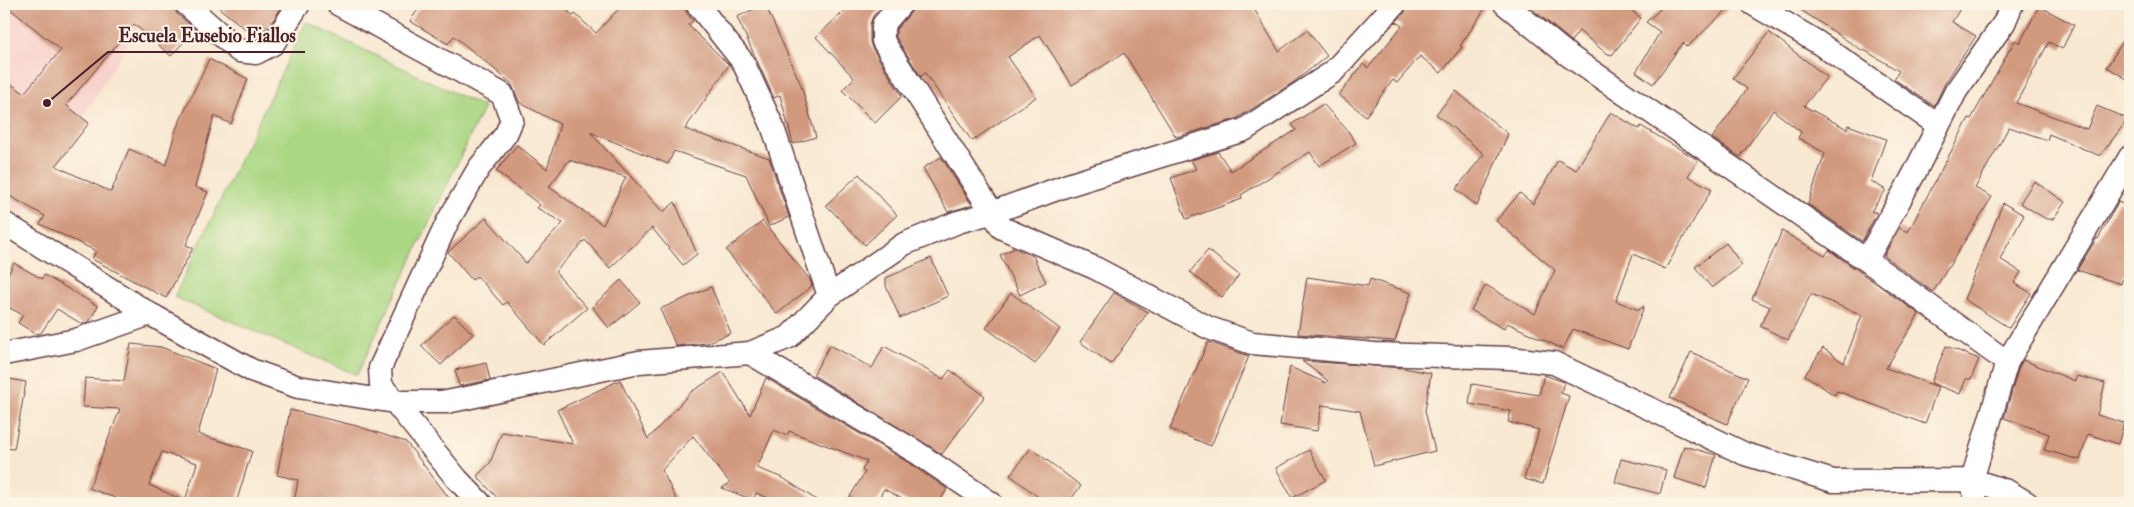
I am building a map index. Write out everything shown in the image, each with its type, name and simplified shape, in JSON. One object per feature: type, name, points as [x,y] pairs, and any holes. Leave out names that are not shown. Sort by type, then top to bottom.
[{"type":"street","points":[[186,4],[239,51],[256,53],[273,44],[299,4]]},
{"type":"street","points":[[338,4],[502,94],[512,120],[506,134],[479,168],[448,221],[380,368],[381,385],[457,479],[480,503]]},
{"type":"street","points":[[696,4],[743,62],[772,125],[829,296]]},
{"type":"street","points":[[902,4],[883,25],[883,41],[1002,228],[1095,268],[1209,328],[1252,343],[1375,354],[1510,358],[1554,363],[1745,454],[1833,481],[1972,480],[2007,491],[2027,503]]},
{"type":"street","points":[[4,223],[150,314],[251,370],[298,387],[394,402],[447,402],[639,362],[750,353],[789,336],[829,296],[904,244],[958,222],[991,213],[1068,185],[1244,130],[1333,72],[1395,4]]},
{"type":"street","points":[[1505,4],[1568,55],[1869,262],[2007,362]]},
{"type":"street","points":[[1752,4],[1818,42],[1938,126]]},
{"type":"street","points":[[1869,262],[1867,259],[1914,174],[1956,91],[2004,23],[2012,4]]},
{"type":"street","points":[[1976,503],[1972,480],[2007,362],[2130,157]]},
{"type":"street","points":[[4,354],[76,340],[150,314]]},
{"type":"street","points":[[750,353],[916,452],[991,503]]},
{"type":"shaded area","points":[[4,4],[152,4],[22,216],[4,203]]},
{"type":"green space","points":[[306,22],[484,107],[357,375],[174,297]]},
{"type":"building","points":[[4,4],[172,4],[177,14],[195,29],[171,56],[134,24],[66,105],[89,123],[56,166],[111,192],[129,149],[166,165],[176,129],[209,59],[248,79],[231,124],[214,116],[195,187],[208,192],[186,245],[193,248],[166,298],[92,259],[96,251],[40,224],[45,216],[4,193],[4,79],[24,93],[61,50]]},
{"type":"building","points":[[214,4],[284,4],[271,23],[257,38]]},
{"type":"building","points":[[422,4],[560,4],[573,16],[575,14],[596,33],[623,4],[684,4],[686,12],[693,21],[688,25],[729,65],[685,129],[769,158],[789,217],[769,226],[746,175],[674,151],[668,164],[590,132],[663,212],[675,202],[697,254],[683,265],[652,228],[610,268],[585,240],[555,272],[587,308],[544,345],[507,302],[503,305],[477,276],[472,280],[448,252],[486,218],[526,263],[563,223],[537,208],[540,205],[496,171],[517,145],[547,169],[560,124],[520,103],[511,83],[454,36],[448,44],[410,21]],"holes":[[[569,160],[626,177],[603,225],[549,187]]]},
{"type":"building","points":[[765,4],[801,85],[816,137],[793,144],[780,95],[774,98],[737,17]]},
{"type":"building","points":[[852,4],[884,4],[873,16],[870,24],[870,42],[902,96],[875,123],[842,90],[854,78],[816,37]]},
{"type":"building","points":[[914,4],[1251,4],[1279,51],[1307,30],[1327,56],[1294,82],[1236,119],[1176,137],[1124,53],[1072,85],[1040,35],[1008,57],[1036,97],[972,141],[925,73],[921,77],[896,37],[896,30],[911,12]]},
{"type":"building","points":[[1408,4],[1488,4],[1460,46],[1462,47],[1441,73],[1420,56],[1397,83],[1393,80],[1366,116],[1339,95],[1363,64],[1368,68],[1402,26],[1396,22],[1405,12]]},
{"type":"building","points":[[1526,4],[1623,4],[1641,18],[1612,55],[1606,53],[1579,31],[1571,41]]},
{"type":"building","points":[[1666,4],[1733,4],[1687,47],[1683,43],[1653,84],[1636,72],[1660,32],[1646,22]]},
{"type":"building","points":[[1792,4],[1963,4],[1952,22],[1976,36],[1945,83],[1934,106],[1894,79],[1899,71],[1863,51]]},
{"type":"building","points":[[2039,6],[2074,25],[2062,49],[2049,42],[2016,103],[2087,129],[2097,106],[2128,119],[2100,156],[2049,134],[2047,140],[2009,127],[1975,188],[1992,197],[1933,292],[1884,256],[1899,228],[1908,232],[1969,118],[1971,119],[2015,40],[2020,43]]},
{"type":"building","points":[[2130,30],[2130,81],[2107,67]]},
{"type":"building","points":[[1769,32],[1827,77],[1804,106],[1847,129],[1848,125],[1886,139],[1871,181],[1886,190],[1871,211],[1877,213],[1862,241],[1808,204],[1825,153],[1798,138],[1801,132],[1773,110],[1740,157],[1712,138],[1747,89],[1733,78]]},
{"type":"building","points":[[1456,91],[1508,134],[1477,206],[1456,189],[1484,154],[1436,114]]},
{"type":"building","points":[[1323,104],[1348,131],[1356,143],[1319,166],[1310,152],[1241,195],[1242,199],[1186,219],[1171,178],[1196,169],[1191,160],[1218,152],[1231,171],[1296,130],[1292,124]]},
{"type":"building","points":[[1611,112],[1639,129],[1641,126],[1698,160],[1688,176],[1712,189],[1665,269],[1633,254],[1616,301],[1639,310],[1644,306],[1628,349],[1573,329],[1563,349],[1507,323],[1504,329],[1471,310],[1486,285],[1535,314],[1555,270],[1496,221],[1520,193],[1533,204],[1558,160],[1576,170]]},
{"type":"building","points":[[941,157],[972,205],[948,212],[923,168]]},
{"type":"building","points":[[859,174],[897,215],[865,245],[826,205]]},
{"type":"building","points":[[2034,181],[2065,202],[2053,219],[2046,219],[2020,203]]},
{"type":"building","points":[[2118,202],[2130,207],[2130,254],[2121,284],[2077,270],[2098,239]]},
{"type":"building","points":[[2003,203],[2024,215],[2000,259],[2021,272],[2014,283],[2031,293],[2009,328],[1964,299]]},
{"type":"building","points":[[763,221],[810,280],[812,286],[777,314],[726,250]]},
{"type":"building","points":[[1782,231],[1825,256],[1829,250],[1919,314],[1886,368],[1938,387],[1925,424],[1837,391],[1834,395],[1805,375],[1823,348],[1844,363],[1862,315],[1811,294],[1788,340],[1760,326],[1770,307],[1752,299]]},
{"type":"building","points":[[1726,243],[1742,265],[1712,288],[1695,267]]},
{"type":"building","points":[[1015,248],[1033,256],[1046,282],[1020,295],[1000,255]]},
{"type":"building","points":[[1208,250],[1239,275],[1222,297],[1190,272]]},
{"type":"building","points":[[931,258],[948,296],[900,318],[886,286],[886,278]]},
{"type":"building","points":[[14,263],[42,279],[44,275],[98,306],[89,322],[82,324],[57,309],[41,333],[36,334],[18,323],[23,315],[4,305],[4,282]]},
{"type":"building","points":[[1307,277],[1368,286],[1370,279],[1411,293],[1395,341],[1298,334]]},
{"type":"building","points":[[621,280],[640,302],[609,328],[592,307]]},
{"type":"building","points":[[711,287],[731,333],[707,343],[676,346],[660,309]]},
{"type":"building","points":[[1011,293],[1060,329],[1035,364],[986,328]]},
{"type":"building","points":[[1114,293],[1148,312],[1111,364],[1080,342]]},
{"type":"building","points":[[454,315],[473,334],[441,365],[421,346]]},
{"type":"building","points":[[1208,342],[1249,356],[1211,446],[1170,429]]},
{"type":"building","points":[[131,344],[161,347],[216,369],[198,434],[252,451],[236,503],[128,503],[89,488],[120,409],[83,407],[85,378],[124,381]],"holes":[[[162,452],[197,463],[185,501],[149,485]]]},
{"type":"building","points":[[830,345],[872,368],[884,346],[943,379],[950,370],[985,396],[942,454],[813,375]]},
{"type":"building","points":[[1946,346],[1979,359],[1971,379],[1966,379],[1960,394],[1931,383]]},
{"type":"building","points":[[1691,352],[1748,378],[1727,424],[1670,398]]},
{"type":"building","points":[[2023,360],[2075,381],[2077,376],[2105,383],[2097,415],[2124,423],[2118,444],[2088,434],[2080,460],[2044,450],[2049,434],[2004,418],[2019,367]]},
{"type":"building","points":[[1302,361],[1403,368],[1431,373],[1425,411],[1435,451],[1374,466],[1360,411],[1322,405],[1317,431],[1280,425],[1290,367],[1326,383],[1328,381]]},
{"type":"building","points":[[486,363],[490,380],[459,386],[455,370]]},
{"type":"building","points":[[723,372],[750,415],[766,378],[909,463],[947,489],[939,503],[910,503],[884,489],[876,503],[846,503],[865,472],[862,470],[867,461],[789,431],[787,436],[774,430],[757,468],[783,478],[821,503],[780,503],[756,493],[753,500],[722,488],[730,483],[693,436],[662,470],[678,503],[502,503],[477,476],[490,463],[502,432],[573,444],[557,410],[620,380],[648,439],[691,392]]},
{"type":"building","points":[[1544,375],[1564,382],[1561,393],[1569,396],[1543,484],[1524,479],[1539,430],[1508,422],[1511,411],[1469,404],[1472,384],[1539,395]]},
{"type":"building","points":[[4,378],[26,382],[14,449],[4,448]]},
{"type":"building","points":[[290,410],[357,426],[406,442],[453,503],[294,503],[298,480],[277,475]]},
{"type":"building","points":[[1684,446],[1716,455],[1706,488],[1674,478]]},
{"type":"building","points":[[1031,448],[1081,486],[1068,503],[1046,503],[1010,475]]},
{"type":"building","points":[[1309,450],[1326,480],[1292,498],[1276,468]]},
{"type":"building","points":[[1621,459],[1666,470],[1660,494],[1615,482]]},
{"type":"place","name":"Escuela Eusebio Fiallos","points":[[47,103]]}]
